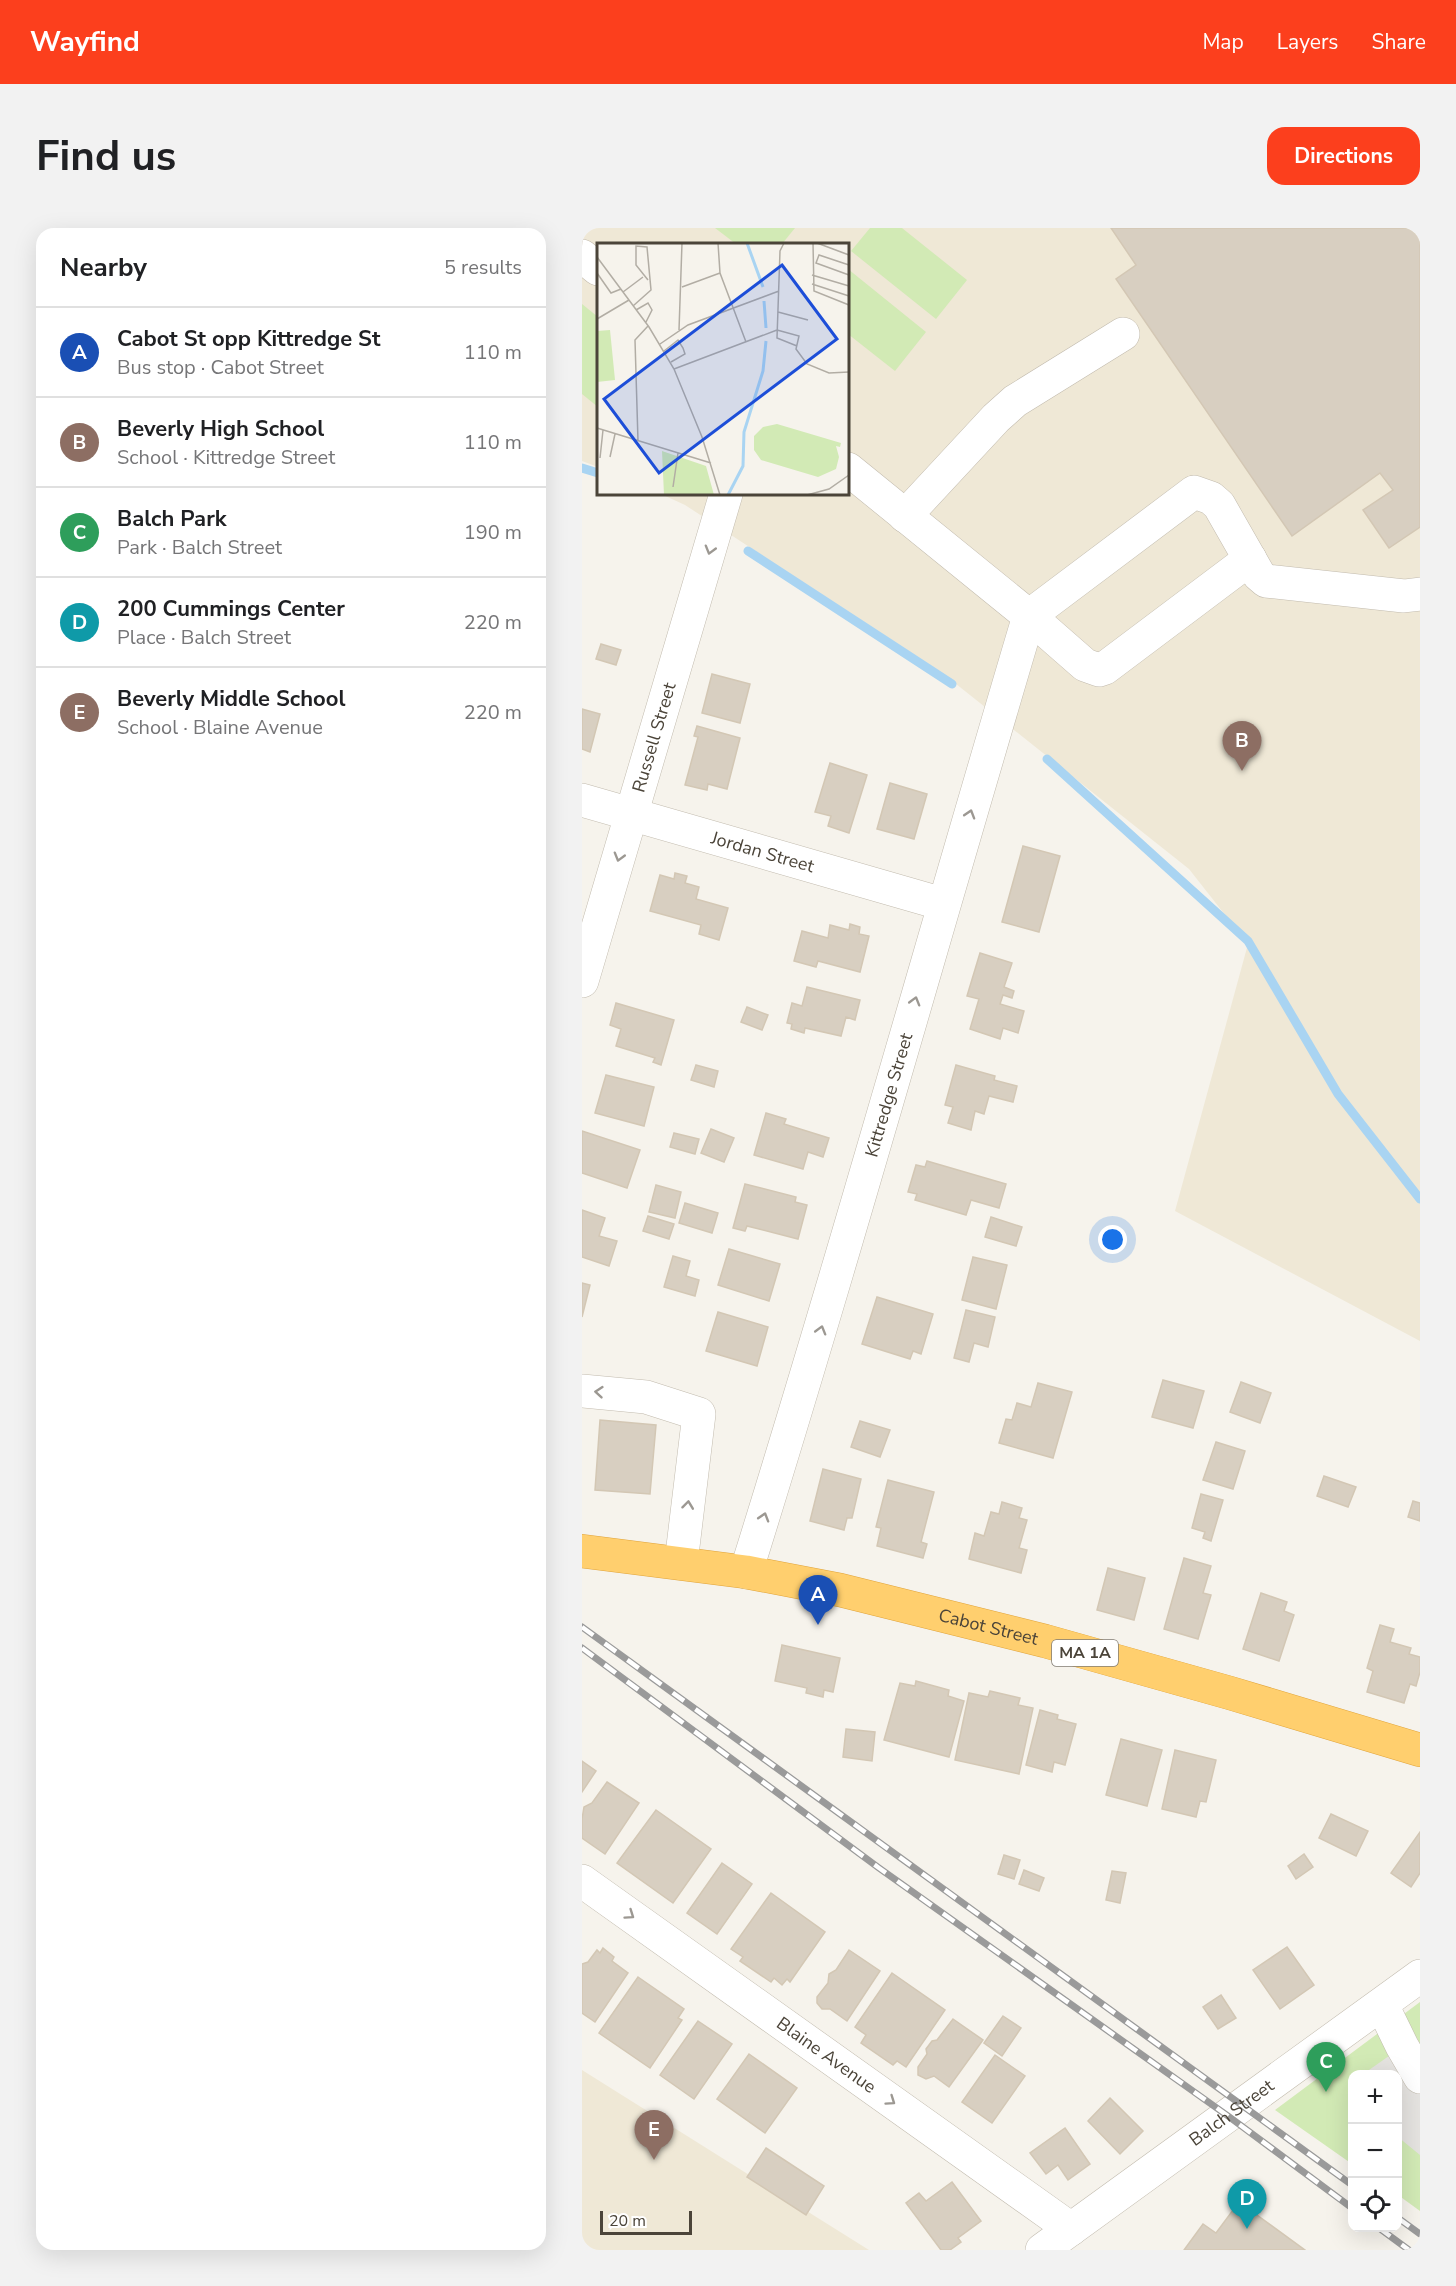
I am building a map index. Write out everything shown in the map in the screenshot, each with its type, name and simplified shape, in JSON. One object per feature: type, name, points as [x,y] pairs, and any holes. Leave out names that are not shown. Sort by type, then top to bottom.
[{"type":"highway","name":"Cabot Street","points":[[582,1551],[746,1572],[840,1590],[1045,1641],[1241,1696],[1420,1750]]},
{"type":"street","points":[[582,256],[597,268]]},
{"type":"street","points":[[905,516],[996,417],[1015,401],[1123,334]]},
{"type":"street","points":[[849,470],[1029,616],[1085,665],[1099,670],[1105,668],[1250,559]]},
{"type":"street","points":[[1029,616],[1194,492],[1211,498],[1219,505],[1259,575],[1266,581],[1404,596],[1420,594]]},
{"type":"street","name":"Russell Street","points":[[582,981],[726,495]]},
{"type":"street","name":"Kittredge Street","points":[[746,1572],[806,1382],[943,904],[1029,616]]},
{"type":"street","name":"Jordan Street","points":[[582,800],[943,904]]},
{"type":"street","points":[[582,1391],[646,1397],[699,1414],[681,1563]]},
{"type":"street","name":"Blaine Avenue","points":[[582,1881],[1071,2229]]},
{"type":"street","name":"Balch Street","points":[[1042,2250],[1420,1976]]},
{"type":"street","points":[[1382,2005],[1420,2077]]},
{"type":"shaded area","points":[[582,228],[1420,228],[1420,1341],[1175,1211],[1248,944],[1189,869],[941,672],[685,505],[663,495],[849,495],[849,243],[597,243],[597,467],[582,461]]},
{"type":"shaded area","points":[[1416,2037],[1420,2044],[1420,2155],[1402,2140],[1402,2070],[1369,2070]]},
{"type":"shaded area","points":[[582,2070],[869,2250],[582,2250]]},
{"type":"green space","points":[[715,228],[795,228],[783,243],[735,243]]},
{"type":"green space","points":[[870,228],[902,228],[967,280],[936,319],[851,251]]},
{"type":"green space","points":[[849,270],[926,332],[895,371],[849,335]]},
{"type":"green space","points":[[582,304],[597,316],[597,406],[582,394]]},
{"type":"green space","points":[[1420,2002],[1420,2211],[1402,2198],[1402,2070],[1348,2070],[1348,2161],[1275,2110]]},
{"type":"building","points":[[1111,228],[1420,228],[1420,527],[1389,548],[1363,510],[1393,490],[1380,473],[1292,536],[1116,279],[1136,265]]},
{"type":"building","points":[[601,644],[621,650],[616,665],[596,659]]},
{"type":"building","points":[[712,674],[750,684],[740,723],[702,713]]},
{"type":"building","points":[[582,709],[600,714],[590,752],[582,749]]},
{"type":"building","points":[[697,726],[740,738],[727,789],[708,784],[707,790],[685,785],[698,737],[694,736]]},
{"type":"building","points":[[830,763],[867,775],[849,833],[828,826],[831,816],[815,812]]},
{"type":"building","points":[[890,783],[927,794],[914,839],[877,829]]},
{"type":"building","points":[[1023,846],[1060,856],[1039,932],[1002,922]]},
{"type":"building","points":[[675,873],[687,876],[685,883],[699,887],[696,899],[728,908],[719,940],[699,934],[701,925],[650,911],[660,875],[674,879]]},
{"type":"building","points":[[850,924],[860,927],[859,934],[869,936],[860,972],[818,961],[816,967],[794,961],[802,931],[828,938],[830,925],[849,930]]},
{"type":"building","points":[[980,953],[1012,963],[1004,987],[1014,991],[1012,998],[1003,995],[1000,1004],[1024,1011],[1018,1033],[1003,1028],[1000,1039],[970,1029],[979,999],[967,996]]},
{"type":"building","points":[[807,987],[860,1000],[855,1020],[846,1017],[841,1036],[805,1028],[804,1033],[791,1029],[792,1024],[787,1023],[792,1003],[802,1006]]},
{"type":"building","points":[[616,1003],[674,1020],[661,1065],[653,1062],[655,1058],[616,1046],[621,1029],[610,1025]]},
{"type":"building","points":[[747,1007],[768,1015],[762,1030],[741,1022]]},
{"type":"building","points":[[696,1065],[718,1071],[714,1087],[691,1080]]},
{"type":"building","points":[[956,1065],[995,1076],[994,1080],[1017,1086],[1013,1102],[989,1096],[984,1114],[975,1111],[971,1130],[948,1123],[953,1107],[945,1105]]},
{"type":"building","points":[[606,1075],[654,1087],[644,1126],[595,1113]]},
{"type":"building","points":[[766,1113],[786,1119],[784,1124],[829,1138],[823,1157],[808,1152],[803,1169],[754,1155]]},
{"type":"building","points":[[711,1129],[734,1138],[724,1162],[701,1153]]},
{"type":"building","points":[[582,1131],[640,1150],[627,1188],[582,1173]]},
{"type":"building","points":[[674,1133],[699,1139],[695,1154],[670,1147]]},
{"type":"building","points":[[927,1161],[1006,1184],[999,1208],[971,1200],[966,1215],[915,1200],[917,1194],[908,1192],[916,1165],[925,1167]]},
{"type":"building","points":[[745,1184],[796,1197],[795,1202],[807,1205],[798,1239],[747,1226],[745,1231],[733,1228]]},
{"type":"building","points":[[656,1185],[681,1192],[675,1218],[649,1212]]},
{"type":"building","points":[[685,1203],[718,1213],[712,1233],[679,1223]]},
{"type":"building","points":[[582,1210],[605,1218],[599,1236],[617,1241],[609,1266],[582,1257]]},
{"type":"building","points":[[648,1216],[674,1224],[669,1239],[643,1231]]},
{"type":"building","points":[[991,1217],[1022,1227],[1016,1246],[985,1237]]},
{"type":"building","points":[[729,1249],[780,1264],[769,1301],[718,1285]]},
{"type":"building","points":[[673,1256],[690,1261],[686,1276],[699,1280],[695,1296],[664,1287]]},
{"type":"building","points":[[973,1257],[1007,1265],[996,1309],[962,1300]]},
{"type":"building","points":[[582,1283],[590,1285],[582,1317]]},
{"type":"building","points":[[877,1297],[933,1314],[921,1354],[913,1351],[910,1359],[862,1344]]},
{"type":"building","points":[[966,1310],[995,1317],[988,1347],[974,1343],[969,1362],[954,1358]]},
{"type":"building","points":[[718,1312],[768,1327],[757,1366],[706,1351]]},
{"type":"building","points":[[1163,1380],[1204,1391],[1193,1428],[1152,1417]]},
{"type":"building","points":[[1241,1382],[1271,1393],[1260,1423],[1230,1412]]},
{"type":"building","points":[[1038,1383],[1072,1392],[1053,1458],[999,1443],[1006,1419],[1012,1420],[1017,1403],[1031,1407]]},
{"type":"building","points":[[600,1420],[656,1425],[650,1494],[595,1490]]},
{"type":"building","points":[[860,1421],[890,1430],[880,1457],[851,1447]]},
{"type":"building","points":[[1216,1442],[1245,1451],[1233,1489],[1203,1480]]},
{"type":"building","points":[[823,1469],[861,1479],[852,1518],[847,1518],[844,1530],[810,1521]]},
{"type":"building","points":[[1324,1476],[1356,1487],[1348,1507],[1317,1496]]},
{"type":"building","points":[[888,1480],[934,1492],[921,1542],[927,1544],[923,1558],[877,1546],[881,1528],[876,1527]]},
{"type":"building","points":[[1201,1494],[1223,1500],[1211,1541],[1203,1538],[1205,1532],[1192,1528]]},
{"type":"building","points":[[1413,1501],[1420,1503],[1420,1521],[1408,1517]]},
{"type":"building","points":[[1002,1502],[1022,1508],[1019,1518],[1027,1520],[1019,1548],[1027,1550],[1021,1573],[969,1559],[975,1533],[984,1536],[991,1512],[999,1514]]},
{"type":"building","points":[[1184,1558],[1211,1566],[1203,1593],[1211,1595],[1198,1639],[1164,1629]]},
{"type":"building","points":[[1108,1568],[1145,1578],[1134,1620],[1097,1610]]},
{"type":"building","points":[[1261,1593],[1287,1602],[1284,1611],[1294,1615],[1279,1661],[1243,1649]]},
{"type":"building","points":[[1380,1625],[1394,1629],[1390,1642],[1411,1648],[1409,1654],[1420,1657],[1420,1672],[1416,1686],[1410,1684],[1404,1703],[1367,1692],[1373,1671],[1367,1668]]},
{"type":"building","points":[[782,1645],[840,1658],[833,1692],[824,1690],[823,1697],[806,1693],[807,1688],[775,1681]]},
{"type":"building","points":[[916,1681],[949,1690],[948,1696],[964,1701],[949,1757],[884,1740],[900,1683],[915,1686]]},
{"type":"building","points":[[990,1691],[1020,1698],[1018,1705],[1033,1708],[1019,1774],[955,1760],[969,1693],[988,1697]]},
{"type":"building","points":[[1040,1710],[1058,1715],[1057,1719],[1076,1724],[1065,1765],[1054,1762],[1052,1772],[1026,1765]]},
{"type":"building","points":[[846,1729],[875,1732],[872,1761],[843,1757]]},
{"type":"building","points":[[1121,1739],[1162,1750],[1147,1806],[1106,1795]]},
{"type":"building","points":[[1175,1750],[1216,1760],[1206,1802],[1200,1801],[1196,1817],[1162,1809]]},
{"type":"building","points":[[582,1761],[596,1771],[582,1792]]},
{"type":"building","points":[[607,1782],[639,1803],[605,1854],[582,1838],[582,1819],[584,1807],[592,1803]]},
{"type":"building","points":[[656,1810],[711,1849],[673,1903],[617,1863]]},
{"type":"building","points":[[1331,1814],[1368,1831],[1356,1856],[1319,1838]]},
{"type":"building","points":[[1420,1832],[1420,1873],[1411,1887],[1391,1873]]},
{"type":"building","points":[[1304,1854],[1313,1867],[1296,1879],[1288,1866]]},
{"type":"building","points":[[1004,1855],[1020,1860],[1014,1879],[998,1874]]},
{"type":"building","points":[[722,1863],[752,1884],[717,1934],[687,1913]]},
{"type":"building","points":[[1024,1870],[1044,1878],[1039,1891],[1019,1884]]},
{"type":"building","points":[[1112,1871],[1126,1873],[1120,1903],[1106,1900]]},
{"type":"building","points":[[771,1893],[825,1932],[790,1982],[787,1979],[782,1985],[774,1978],[771,1982],[740,1961],[743,1957],[731,1949]]},
{"type":"building","points":[[1287,1947],[1314,1985],[1280,2009],[1253,1970]]},
{"type":"building","points":[[603,1948],[614,1957],[612,1961],[628,1973],[595,2022],[582,2013],[582,1964],[588,1962],[597,1950],[600,1953]]},
{"type":"building","points":[[849,1950],[880,1971],[847,2021],[830,2009],[822,2009],[817,2003],[817,1997],[828,1983],[829,1974],[836,1970]]},
{"type":"building","points":[[892,1973],[945,2010],[906,2067],[897,2061],[893,2065],[861,2043],[866,2035],[855,2027]]},
{"type":"building","points":[[638,1977],[684,2009],[678,2018],[682,2020],[650,2068],[599,2033]]},
{"type":"building","points":[[1221,1995],[1236,2018],[1218,2029],[1203,2007]]},
{"type":"building","points":[[1003,2016],[1021,2028],[1002,2056],[984,2043]]},
{"type":"building","points":[[953,2019],[983,2040],[949,2087],[934,2076],[926,2079],[918,2075],[918,2067],[927,2054],[926,2049],[932,2041],[937,2040]]},
{"type":"building","points":[[698,2021],[732,2044],[694,2099],[660,2075]]},
{"type":"building","points":[[749,2054],[797,2088],[765,2133],[717,2099]]},
{"type":"building","points":[[995,2055],[1025,2076],[992,2123],[962,2102]]},
{"type":"building","points":[[1110,2098],[1143,2131],[1120,2154],[1088,2121]]},
{"type":"building","points":[[1065,2128],[1090,2164],[1068,2180],[1058,2165],[1046,2174],[1030,2153]]},
{"type":"building","points":[[766,2148],[824,2186],[806,2215],[747,2177]]},
{"type":"building","points":[[952,2182],[981,2221],[958,2238],[961,2242],[950,2250],[941,2250],[906,2203],[919,2193],[926,2201]]},
{"type":"building","points":[[1239,2202],[1305,2250],[1184,2250],[1203,2224],[1216,2233]]},
{"type":"waterway","points":[[582,468],[597,473]]},
{"type":"waterway","points":[[748,551],[952,684]]},
{"type":"waterway","points":[[1047,759],[1248,941],[1338,1094],[1420,1199]]},
{"type":"railway","points":[[582,1627],[1348,2182]]},
{"type":"railway","points":[[582,1648],[879,1868],[1228,2116],[1348,2205]]},
{"type":"railway","points":[[1402,2221],[1420,2234]]},
{"type":"railway","points":[[1384,2232],[1409,2250]]},
{"type":"place","name":"Beverly High School","points":[[1242,771]]},
{"type":"place","name":"Cabot St opp Kittredge St","points":[[818,1625]]},
{"type":"place","name":"Balch Park","points":[[1326,2092]]},
{"type":"place","name":"Beverly Middle School","points":[[654,2160]]},
{"type":"place","name":"200 Cummings Center","points":[[1247,2229]]}]
